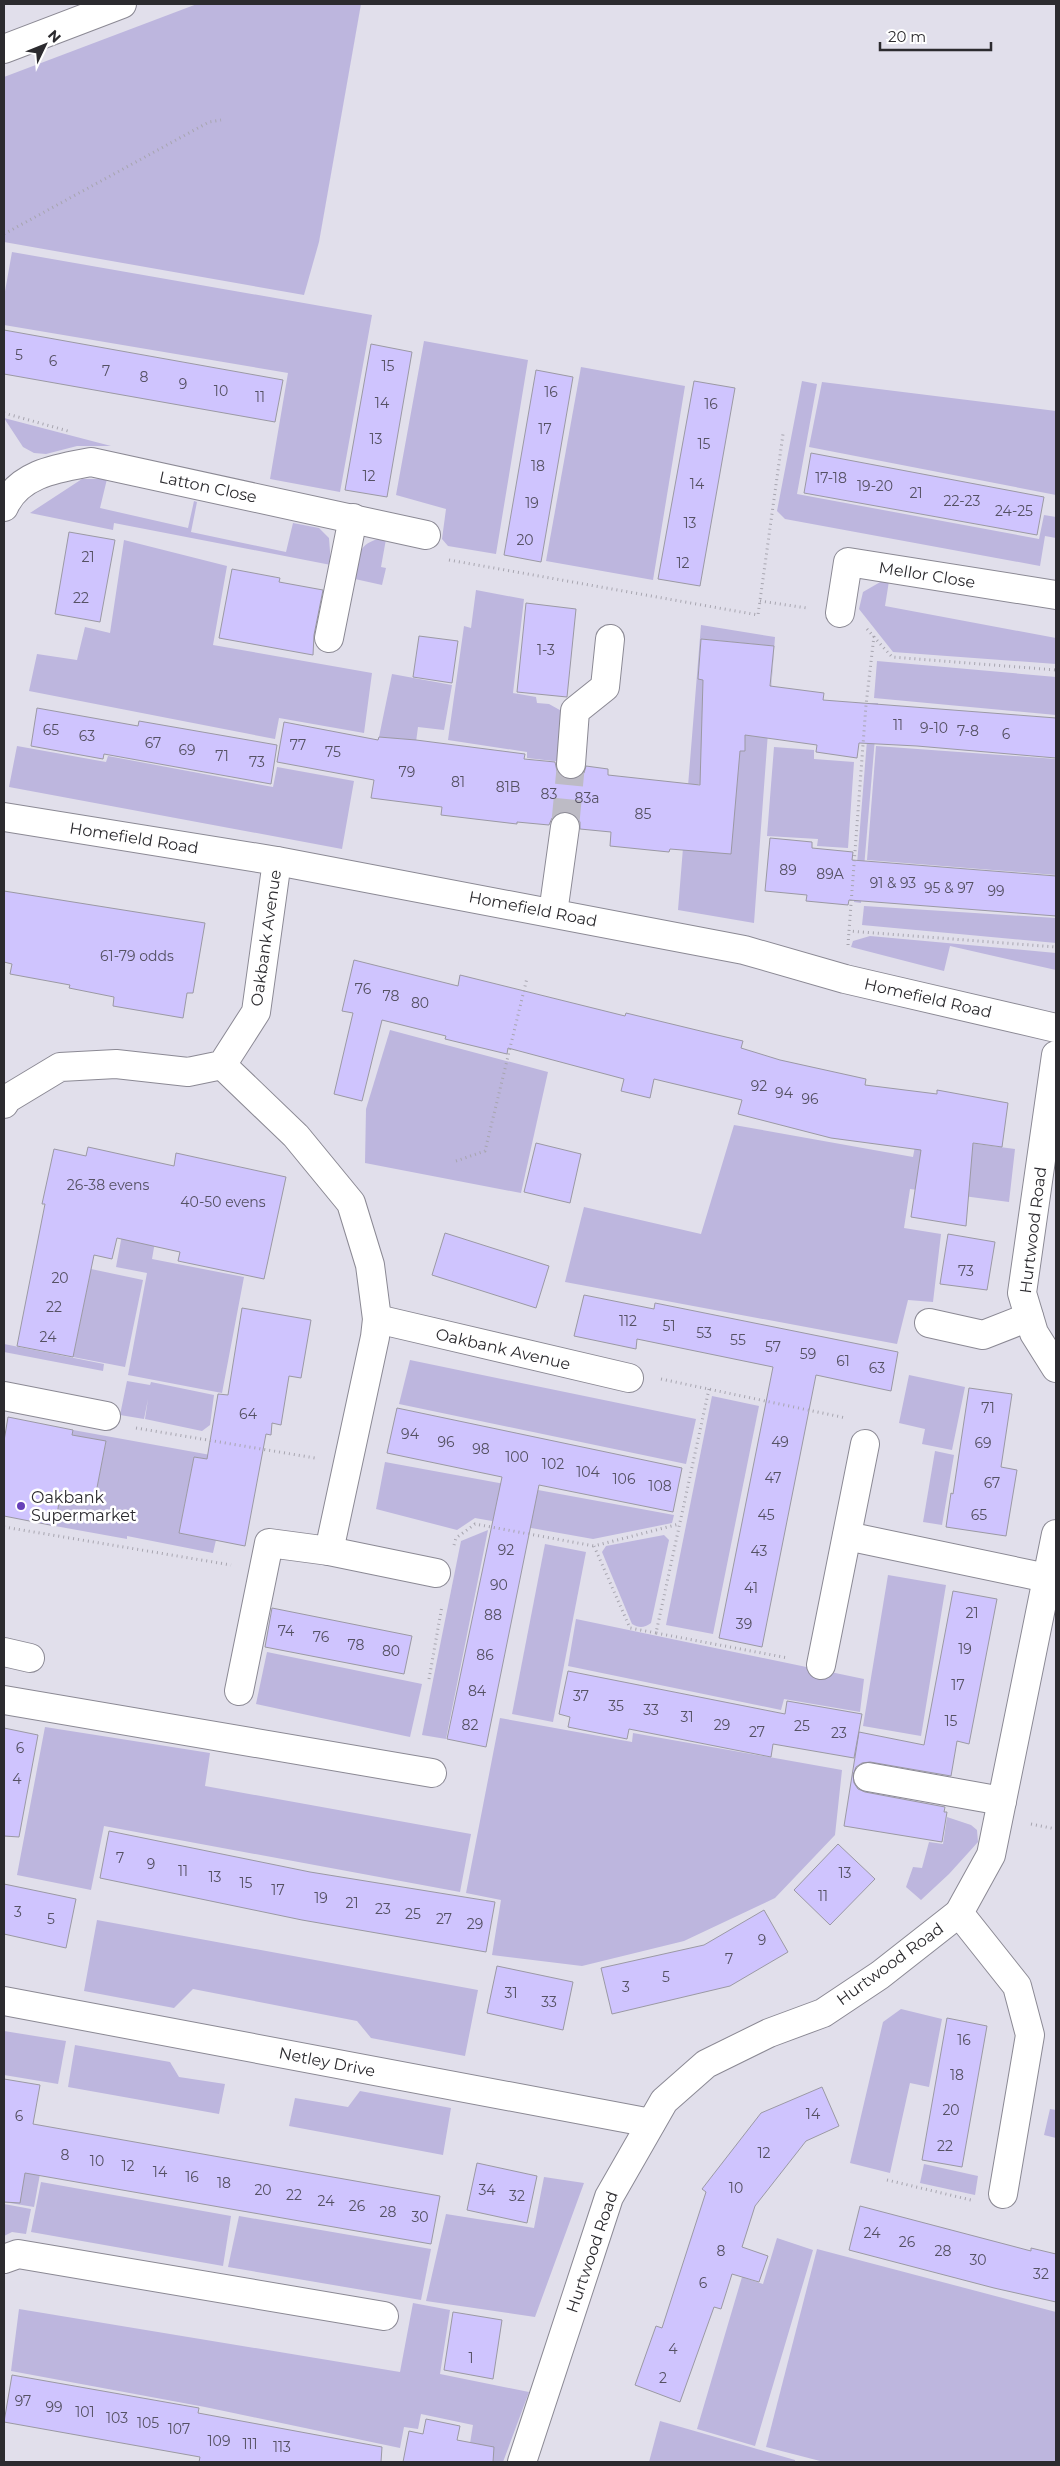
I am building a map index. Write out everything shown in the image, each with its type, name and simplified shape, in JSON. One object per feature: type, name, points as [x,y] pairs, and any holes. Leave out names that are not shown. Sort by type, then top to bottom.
[{"type":"street","points":[[4,49],[122,4]]},
{"type":"street","name":"Latton Close","points":[[9,492],[56,468],[91,462],[426,535]]},
{"type":"street","points":[[329,638],[353,518]]},
{"type":"street","name":"Mellor Close","points":[[840,614],[848,562],[1056,595]]},
{"type":"street","points":[[571,764],[575,711],[605,687],[610,640]]},
{"type":"street","name":"Homefield Road","points":[[4,818],[277,861],[744,950],[845,979],[1056,1028]]},
{"type":"street","points":[[553,913],[565,827]]},
{"type":"street","name":"Oakbank Avenue","points":[[222,1066],[256,1012],[277,861]]},
{"type":"street","name":"Hurtwood Road","points":[[1056,1055],[1022,1293],[1034,1333],[1056,1368]]},
{"type":"street","points":[[4,1104],[7,1099],[60,1067],[116,1064],[188,1072],[222,1066],[296,1136],[351,1203],[370,1265],[377,1319],[375,1337],[329,1551]]},
{"type":"street","points":[[929,1323],[983,1335],[1029,1317]]},
{"type":"street","name":"Oakbank Avenue","points":[[377,1319],[629,1378]]},
{"type":"street","points":[[4,1396],[106,1416]]},
{"type":"street","points":[[821,1665],[865,1444]]},
{"type":"street","name":"Hurtwood Road","points":[[522,2462],[609,2197],[664,2101],[706,2064],[769,2034],[823,2013],[880,1975],[960,1913],[991,1855],[1056,1534]]},
{"type":"street","points":[[847,1536],[1047,1578]]},
{"type":"street","points":[[239,1691],[269,1543],[329,1551],[442,1573]]},
{"type":"street","points":[[4,1652],[30,1658]]},
{"type":"street","points":[[4,1700],[432,1774]]},
{"type":"street","points":[[868,1777],[1002,1801]]},
{"type":"street","name":"Hurtwood Road","points":[[960,1913],[1017,1986],[1030,2035],[1003,2194]]},
{"type":"street","name":"Netley Drive","points":[[4,2001],[651,2123]]},
{"type":"street","points":[[4,2259],[18,2254],[384,2316]]},
{"type":"path","points":[[4,234],[208,122],[221,120]]},
{"type":"path","points":[[426,535],[435,536],[432,557],[758,615],[783,434]]},
{"type":"path","points":[[760,601],[855,616],[892,657],[1056,670]]},
{"type":"path","points":[[874,636],[866,705],[849,931],[1056,947]]},
{"type":"path","points":[[456,1161],[485,1151],[527,978]]},
{"type":"path","points":[[629,1378],[630,1372],[869,1423],[865,1444]]},
{"type":"path","points":[[656,1633],[709,1389]]},
{"type":"path","points":[[106,1416],[114,1417],[112,1424],[348,1464]]},
{"type":"path","points":[[430,1679],[442,1573],[456,1538],[475,1524],[594,1546],[679,1524]]},
{"type":"path","points":[[4,1527],[264,1570]]},
{"type":"path","points":[[594,1546],[630,1628],[821,1665]]},
{"type":"path","points":[[887,2180],[999,2206],[1003,2194]]},
{"type":"shaded area","points":[[197,4],[361,4],[319,242],[304,295],[4,242],[4,77]]},
{"type":"shaded area","points":[[12,252],[372,315],[340,492],[270,479],[288,373],[4,325],[4,297]]},
{"type":"shaded area","points":[[424,341],[528,360],[496,554],[448,546],[442,539],[446,509],[396,495]]},
{"type":"shaded area","points":[[581,367],[685,386],[653,580],[546,561]]},
{"type":"shaded area","points":[[802,381],[817,384],[797,494],[1039,539],[1044,515],[1056,517],[1056,538],[1045,536],[1040,566],[785,519],[777,511]]},
{"type":"shaded area","points":[[822,382],[1056,411],[1056,495],[809,447]]},
{"type":"shaded area","points":[[4,418],[111,446],[77,446],[46,454],[34,453],[23,447]]},
{"type":"shaded area","points":[[82,479],[107,479],[100,508],[188,528],[194,501],[197,502],[191,532],[286,552],[293,523],[319,528],[329,538],[331,565],[114,523],[113,530],[30,513]]},
{"type":"shaded area","points":[[378,539],[386,539],[381,567],[386,568],[382,585],[355,579],[359,554],[366,545]]},
{"type":"shaded area","points":[[124,540],[227,566],[213,645],[372,673],[364,733],[279,718],[275,739],[29,691],[37,654],[77,660],[85,627],[110,633]]},
{"type":"shaded area","points":[[882,581],[889,581],[885,606],[1056,638],[1056,664],[893,652],[859,609],[863,592]]},
{"type":"shaded area","points":[[476,590],[524,599],[513,693],[536,697],[537,703],[549,704],[567,714],[562,762],[527,758],[527,752],[448,740],[464,626],[471,628]]},
{"type":"shaded area","points":[[701,625],[775,637],[754,923],[678,910]],"holes":[[[701,639],[774,646],[771,685],[698,679]],[[698,784],[736,787],[692,850]]]},
{"type":"shaded area","points":[[877,661],[1056,677],[1056,715],[874,698]]},
{"type":"shaded area","points":[[392,674],[452,685],[444,730],[418,727],[416,742],[379,737]]},
{"type":"shaded area","points":[[870,703],[878,703],[861,903],[854,902]]},
{"type":"shaded area","points":[[17,746],[106,762],[108,756],[273,787],[277,767],[354,781],[342,849],[9,787]]},
{"type":"shaded area","points":[[876,746],[1056,759],[1056,875],[867,860]]},
{"type":"shaded area","points":[[774,747],[814,750],[814,759],[854,762],[848,848],[817,846],[818,839],[767,836]]},
{"type":"shaded area","points":[[864,906],[1056,918],[1056,943],[862,925]]},
{"type":"shaded area","points":[[870,936],[1056,953],[1056,970],[950,946],[944,971],[851,947],[853,941]]},
{"type":"shaded area","points":[[390,1030],[548,1072],[521,1193],[365,1163],[366,1109]]},
{"type":"shaded area","points":[[734,1125],[913,1157],[917,1136],[1015,1149],[1009,1202],[910,1189],[904,1228],[941,1234],[933,1302],[908,1300],[897,1344],[565,1282],[584,1207],[701,1234]]},
{"type":"shaded area","points":[[124,1224],[157,1230],[152,1259],[244,1277],[222,1393],[128,1375],[147,1273],[116,1267]]},
{"type":"shaded area","points":[[91,1269],[143,1280],[125,1367],[73,1357]]},
{"type":"shaded area","points":[[4,1344],[104,1364],[103,1371],[4,1352]]},
{"type":"shaded area","points":[[410,1360],[696,1419],[686,1464],[399,1404]]},
{"type":"shaded area","points":[[909,1375],[965,1387],[952,1450],[922,1444],[925,1429],[899,1423]]},
{"type":"shaded area","points":[[127,1381],[150,1385],[151,1382],[214,1395],[210,1425],[202,1431],[145,1419],[148,1399],[144,1419],[120,1415]]},
{"type":"shaded area","points":[[712,1396],[759,1406],[713,1634],[666,1625]]},
{"type":"shaded area","points":[[73,1430],[260,1464],[260,1469],[194,1457],[179,1533],[216,1540],[213,1553],[127,1536],[127,1539],[55,1526],[61,1491],[95,1497],[106,1442],[72,1435]]},
{"type":"shaded area","points":[[935,1451],[954,1455],[942,1525],[923,1522]]},
{"type":"shaded area","points":[[385,1462],[674,1515],[672,1523],[593,1539],[475,1518],[457,1530],[376,1509]]},
{"type":"shaded area","points":[[488,1530],[446,1739],[422,1735],[461,1541]]},
{"type":"shaded area","points":[[664,1535],[669,1540],[651,1623],[644,1627],[637,1626],[632,1624],[602,1552],[606,1546]]},
{"type":"shaded area","points":[[545,1544],[586,1552],[553,1722],[512,1714]]},
{"type":"shaded area","points":[[888,1575],[946,1585],[921,1736],[863,1726]]},
{"type":"shaded area","points":[[576,1619],[864,1679],[860,1712],[784,1699],[781,1710],[568,1666]]},
{"type":"shaded area","points":[[267,1652],[422,1684],[410,1737],[256,1704]]},
{"type":"shaded area","points":[[500,1718],[632,1742],[633,1733],[842,1770],[835,1835],[775,1898],[684,1941],[582,1966],[492,1955],[501,1900],[466,1893]]},
{"type":"shaded area","points":[[45,1727],[210,1753],[205,1786],[471,1834],[460,1892],[104,1826],[91,1890],[17,1875]]},
{"type":"shaded area","points":[[947,1817],[971,1825],[977,1830],[978,1842],[949,1874],[921,1900],[906,1887],[913,1867],[922,1868],[929,1842],[943,1844]]},
{"type":"shaded area","points":[[97,1920],[478,1990],[465,2056],[371,2038],[357,2021],[193,1989],[174,2008],[84,1991]]},
{"type":"shaded area","points":[[901,2009],[942,2019],[929,2087],[910,2083],[890,2173],[850,2163],[883,2022]]},
{"type":"shaded area","points":[[4,2031],[66,2041],[58,2084],[4,2075]]},
{"type":"shaded area","points":[[75,2045],[170,2062],[179,2077],[225,2084],[219,2114],[68,2087]]},
{"type":"shaded area","points":[[360,2091],[451,2108],[443,2155],[289,2126],[295,2098],[348,2107]]},
{"type":"shaded area","points":[[1050,2109],[1056,2110],[1056,2138],[1044,2135]]},
{"type":"shaded area","points":[[4,2133],[46,2141],[34,2207],[4,2202]]},
{"type":"shaded area","points":[[924,2164],[978,2176],[975,2195],[920,2183]]},
{"type":"shaded area","points":[[544,2177],[584,2183],[535,2317],[426,2301],[446,2214],[534,2228]]},
{"type":"shaded area","points":[[41,2182],[231,2216],[223,2266],[31,2232]]},
{"type":"shaded area","points":[[4,2204],[31,2209],[26,2234],[12,2232],[4,2236]]},
{"type":"shaded area","points":[[239,2216],[431,2249],[421,2300],[228,2267]]},
{"type":"shaded area","points":[[777,2238],[813,2250],[755,2446],[697,2429],[742,2277],[763,2284]]},
{"type":"shaded area","points":[[817,2249],[1056,2312],[1056,2462],[824,2462],[766,2447]]},
{"type":"shaded area","points":[[413,2303],[450,2310],[440,2374],[529,2392],[503,2462],[467,2462],[473,2425],[421,2414],[418,2429],[404,2427],[400,2448],[205,2407],[11,2371],[19,2309],[400,2372]]},
{"type":"shaded area","points":[[660,2421],[795,2460],[795,2462],[649,2462]]},
{"type":"building","points":[[4,330],[283,380],[275,422],[4,374]]},
{"type":"building","points":[[371,344],[412,352],[387,497],[345,490]]},
{"type":"building","points":[[536,370],[573,377],[541,562],[504,555]]},
{"type":"building","points":[[694,381],[735,388],[700,586],[658,579]]},
{"type":"building","points":[[811,453],[1044,497],[1037,535],[804,493]]},
{"type":"building","points":[[69,532],[115,540],[100,622],[55,614]]},
{"type":"building","points":[[232,569],[280,578],[279,582],[323,590],[314,635],[313,655],[219,638]]},
{"type":"building","points":[[526,603],[576,609],[567,697],[517,692]]},
{"type":"building","points":[[419,636],[458,641],[452,683],[413,677]]},
{"type":"building","points":[[701,639],[774,646],[770,686],[824,693],[823,700],[1056,718],[1056,758],[859,743],[857,758],[816,752],[817,745],[745,735],[745,751],[740,751],[731,854],[670,849],[669,852],[610,846],[611,832],[580,829],[580,822],[575,815],[568,812],[559,813],[552,818],[549,825],[517,822],[517,824],[441,815],[442,807],[371,798],[374,780],[277,762],[284,722],[378,740],[379,737],[416,740],[525,754],[524,759],[555,762],[557,771],[563,777],[569,779],[578,778],[584,773],[586,766],[608,769],[608,775],[700,785],[703,680],[698,679]]},
{"type":"building","points":[[37,708],[138,726],[139,721],[277,745],[271,784],[104,754],[103,759],[31,746]]},
{"type":"building","points":[[770,838],[812,842],[812,848],[853,852],[852,860],[1056,876],[1056,916],[849,900],[848,905],[806,901],[807,895],[765,891]]},
{"type":"building","points":[[4,891],[205,923],[193,993],[187,993],[183,1018],[113,1006],[114,997],[69,988],[70,985],[10,974],[12,964],[4,962]]},
{"type":"building","points":[[354,960],[458,986],[460,975],[625,1016],[626,1013],[743,1041],[741,1048],[780,1060],[866,1079],[865,1085],[937,1094],[937,1090],[1008,1103],[1002,1147],[973,1143],[966,1226],[911,1217],[921,1150],[831,1138],[738,1114],[742,1100],[654,1079],[650,1098],[621,1091],[624,1079],[508,1048],[507,1054],[445,1039],[446,1036],[382,1020],[362,1101],[334,1094],[353,1013],[342,1011]]},
{"type":"building","points":[[536,1143],[581,1154],[570,1203],[524,1192]]},
{"type":"building","points":[[88,1147],[174,1166],[176,1153],[286,1177],[264,1279],[178,1261],[180,1252],[117,1238],[112,1259],[94,1255],[73,1357],[17,1346],[45,1204],[42,1204],[54,1149],[86,1156]]},
{"type":"building","points":[[445,1233],[549,1266],[536,1308],[432,1275]]},
{"type":"building","points":[[948,1234],[995,1242],[987,1290],[940,1284]]},
{"type":"building","points":[[584,1295],[654,1309],[655,1303],[898,1352],[891,1391],[816,1375],[762,1647],[719,1638],[773,1367],[637,1339],[636,1349],[574,1336]]},
{"type":"building","points":[[242,1308],[311,1320],[301,1378],[289,1376],[281,1425],[272,1423],[271,1435],[266,1434],[245,1546],[179,1533],[194,1457],[207,1459],[218,1394],[228,1395]]},
{"type":"building","points":[[969,1388],[1012,1394],[1001,1467],[1017,1470],[1006,1536],[946,1527],[951,1493],[953,1494]]},
{"type":"building","points":[[397,1408],[682,1468],[673,1512],[539,1485],[486,1747],[447,1739],[502,1477],[387,1453]]},
{"type":"building","points":[[8,1417],[73,1430],[72,1435],[106,1441],[95,1498],[61,1491],[55,1526],[4,1516],[4,1441]]},
{"type":"building","points":[[953,1591],[997,1599],[969,1744],[957,1741],[951,1776],[870,1762],[862,1763],[856,1767],[853,1775],[854,1783],[858,1789],[865,1792],[945,1807],[944,1812],[947,1812],[942,1842],[844,1826],[859,1732],[924,1745]]},
{"type":"building","points":[[272,1608],[412,1636],[404,1674],[265,1647]]},
{"type":"building","points":[[568,1671],[785,1714],[787,1701],[862,1714],[854,1758],[773,1744],[771,1757],[629,1729],[627,1739],[568,1727],[570,1717],[559,1714]]},
{"type":"building","points":[[4,1728],[38,1735],[19,1837],[4,1836]]},
{"type":"building","points":[[109,1831],[310,1872],[495,1902],[486,1952],[302,1920],[100,1878]]},
{"type":"building","points":[[838,1844],[875,1879],[830,1925],[794,1890]]},
{"type":"building","points":[[4,1884],[76,1899],[66,1948],[4,1934]]},
{"type":"building","points":[[764,1910],[788,1952],[730,1986],[612,2014],[601,1968],[704,1945]]},
{"type":"building","points":[[497,1966],[573,1982],[563,2030],[487,2013]]},
{"type":"building","points":[[947,2018],[987,2026],[962,2167],[922,2160]]},
{"type":"building","points":[[4,2079],[40,2085],[33,2124],[440,2196],[431,2244],[25,2173],[20,2203],[4,2202]]},
{"type":"building","points":[[822,2087],[839,2126],[806,2141],[755,2206],[742,2247],[768,2256],[759,2282],[732,2274],[721,2309],[714,2307],[680,2402],[635,2385],[656,2326],[662,2328],[706,2192],[702,2189],[761,2113]]},
{"type":"building","points":[[477,2163],[537,2176],[527,2223],[467,2210]]},
{"type":"building","points":[[860,2206],[1031,2251],[1031,2248],[1056,2254],[1056,2302],[994,2288],[849,2250]]},
{"type":"building","points":[[453,2312],[502,2320],[493,2379],[444,2370]]},
{"type":"building","points":[[12,2375],[199,2408],[198,2413],[382,2447],[381,2462],[199,2462],[200,2457],[4,2422]]},
{"type":"building","points":[[426,2419],[460,2426],[457,2440],[494,2447],[493,2462],[403,2462],[409,2431],[423,2434]]},
{"type":"tunnel","points":[[565,827],[571,764]]},
{"type":"place","name":"Oakbank Supermarket","points":[[21,1506]]}]
